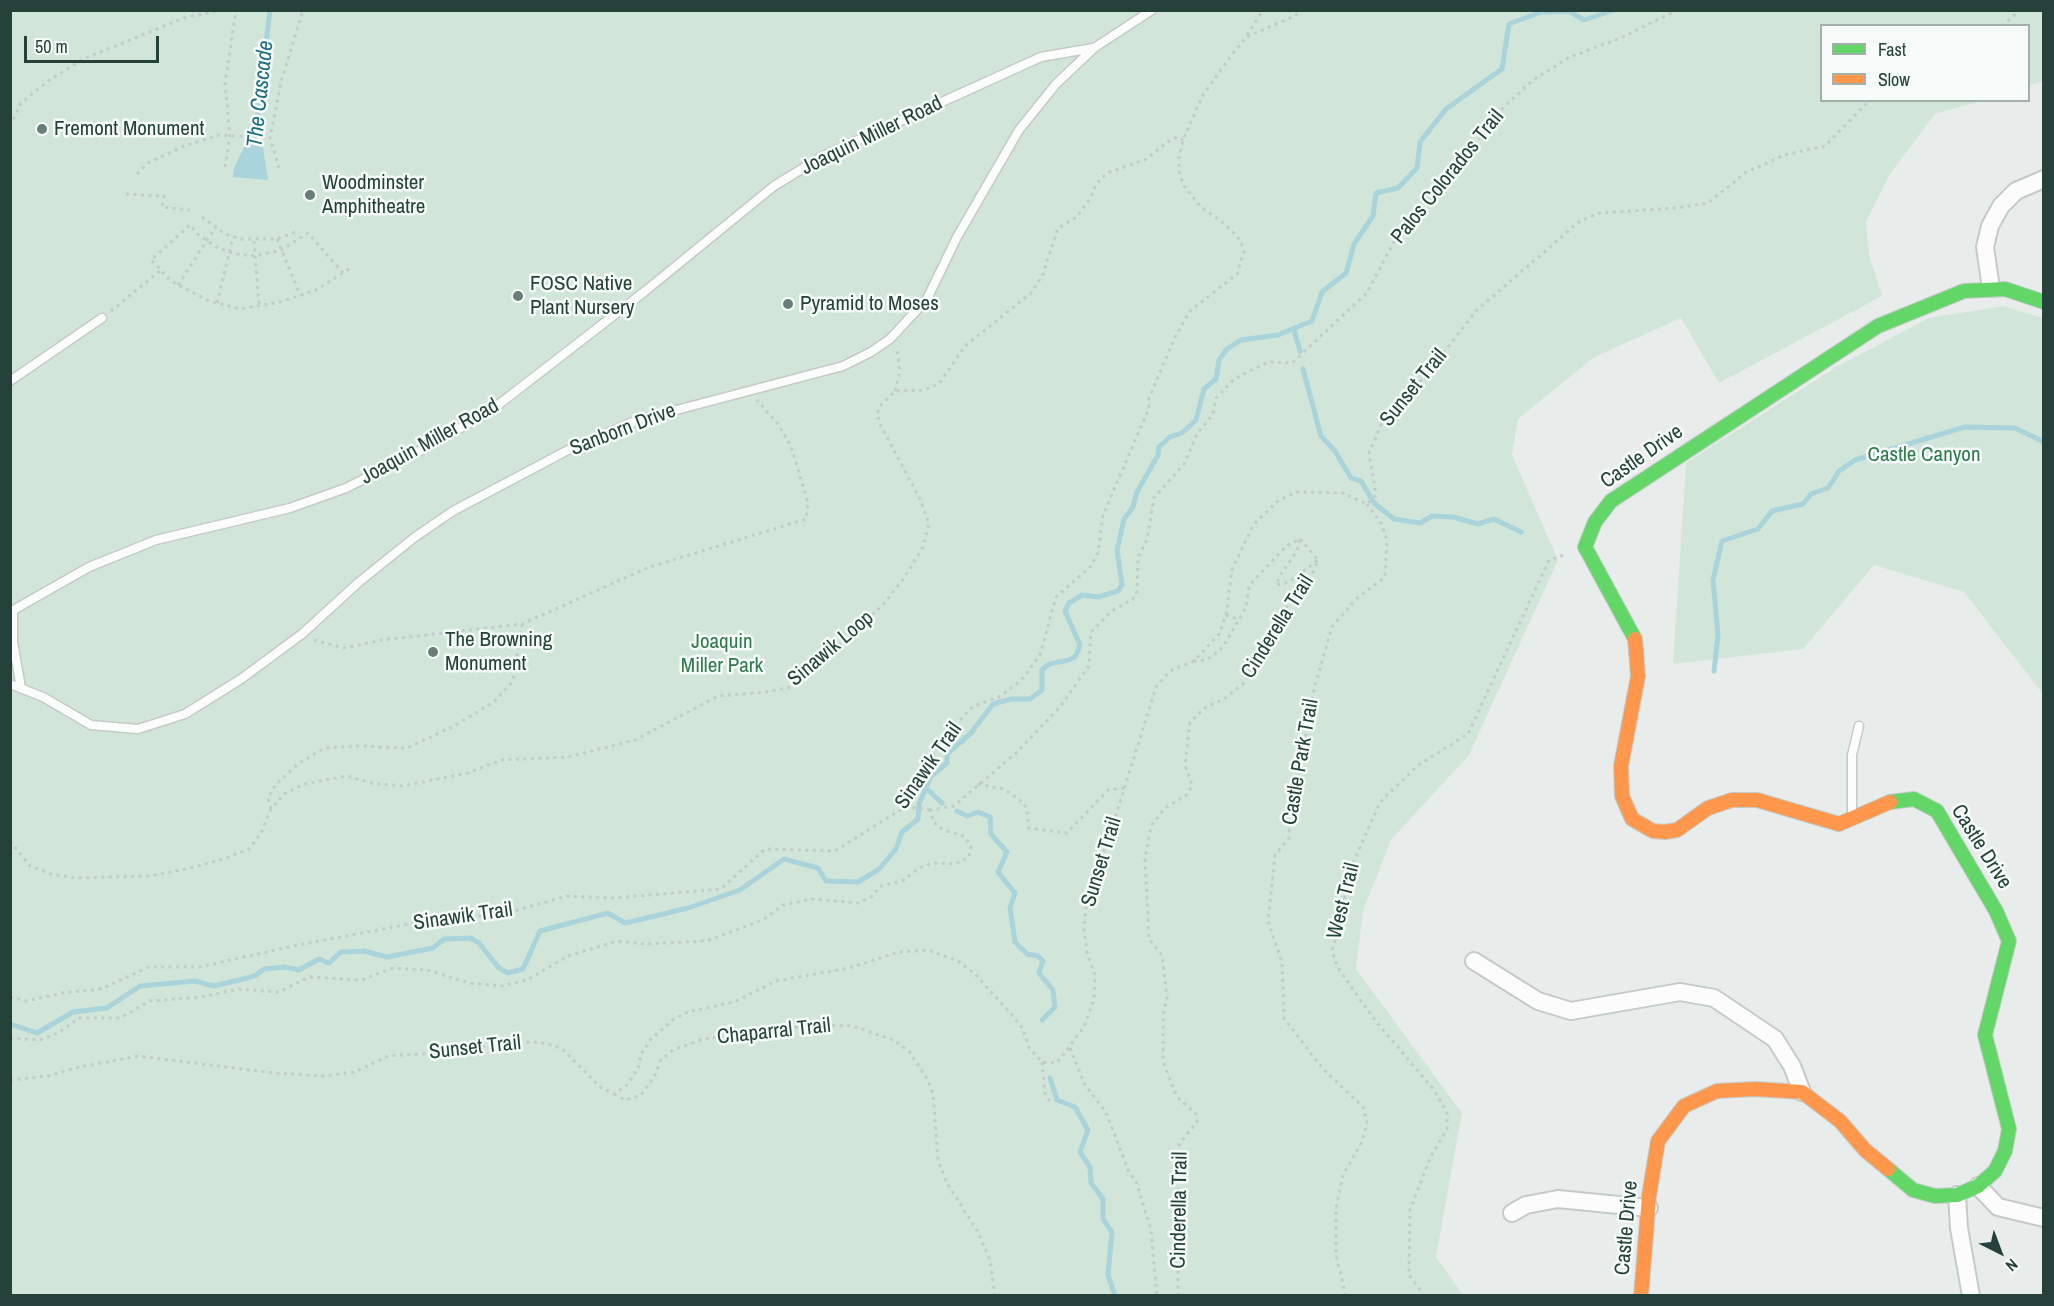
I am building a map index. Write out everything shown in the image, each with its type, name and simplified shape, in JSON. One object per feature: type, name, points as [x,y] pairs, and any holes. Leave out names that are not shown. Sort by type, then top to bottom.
[{"type":"street","points":[[1990,288],[1985,247],[1990,226],[2001,206],[2016,191],[2043,179]]},
{"type":"street","name":"Castle Drive","points":[[1641,1296],[1658,1141],[1684,1106],[1717,1091],[1755,1089],[1802,1092],[1840,1121],[1865,1150],[1913,1190],[1935,1196],[1957,1195],[1978,1186],[1995,1171],[2005,1151],[2009,1129],[1985,1035],[2009,941],[1996,911],[1937,812],[1914,799],[1888,802],[1839,824],[1757,800],[1732,800],[1708,808],[1677,830],[1665,832],[1653,831],[1632,819],[1622,796],[1621,766],[1638,676],[1635,639],[1585,547],[1595,522],[1611,501],[1868,333],[1964,291],[2005,289],[2043,302]]},
{"type":"street","points":[[1474,961],[1538,1001],[1571,1011],[1602,1008],[1641,997],[1680,992],[1714,998],[1775,1039],[1792,1066],[1802,1092]]},
{"type":"street","points":[[1978,1186],[1998,1207],[2043,1218]]},
{"type":"street","points":[[1957,1195],[1959,1228],[1971,1296]]},
{"type":"street","points":[[1512,1213],[1526,1205],[1558,1198],[1649,1208]]},
{"type":"lane","name":"Sanborn Drive","points":[[10,684],[43,697],[91,725],[138,729],[185,714],[241,679],[302,634],[359,582],[415,537],[453,511],[570,449],[635,421],[698,403],[752,392],[843,366],[890,339],[927,299],[957,237],[1019,130],[1056,84],[1094,48],[1152,10]]},
{"type":"lane","name":"Joaquin Miller Road","points":[[12,612],[89,567],[156,540],[290,508],[346,488],[416,453],[489,412],[644,292],[765,193],[823,156],[1041,57],[1094,48]]},
{"type":"lane","points":[[10,381],[102,318]]},
{"type":"lane","points":[[12,612],[13,642],[21,688]]},
{"type":"lane","points":[[1852,818],[1852,755],[1859,726]]},
{"type":"path","points":[[10,126],[21,103],[48,81],[83,59],[184,18],[222,10]]},
{"type":"path","points":[[225,166],[230,136],[225,84],[236,10]]},
{"type":"path","points":[[279,168],[270,138],[281,82],[303,10]]},
{"type":"path","points":[[1246,37],[1263,10]]},
{"type":"path","name":"Sinawik Trail","points":[[10,997],[27,1001],[62,993],[101,989],[149,967],[200,967],[298,945],[420,922],[507,913],[567,896],[614,898],[721,890],[765,849],[835,851],[905,807],[904,799],[945,737],[972,707],[1001,696],[1022,679],[1040,655],[1056,597],[1091,566],[1098,553],[1102,515],[1115,480],[1149,408],[1149,398],[1176,335],[1190,311],[1237,274],[1242,264],[1244,251],[1240,240],[1226,225],[1200,206],[1184,186],[1179,172],[1183,140],[1203,94],[1246,37],[1295,16],[1300,10]]},
{"type":"path","name":"Palos Colorados Trail","points":[[931,810],[954,806],[1016,753],[1060,707],[1089,666],[1091,632],[1112,611],[1133,599],[1137,591],[1138,557],[1147,540],[1154,498],[1184,464],[1197,434],[1213,414],[1216,398],[1234,378],[1268,362],[1292,363],[1366,293],[1397,236],[1449,180],[1501,110],[1533,80],[1570,57],[1622,38],[1677,10]]},
{"type":"path","points":[[2004,24],[2020,10]]},
{"type":"path","name":"Sunset Trail","points":[[1042,1062],[1057,1063],[1070,1048],[1084,1027],[1094,1000],[1095,975],[1087,953],[1084,930],[1087,897],[1125,788],[1156,687],[1170,671],[1194,661],[1219,634],[1226,615],[1232,568],[1254,524],[1279,500],[1297,492],[1343,493],[1368,503],[1376,495],[1369,453],[1385,416],[1426,375],[1476,311],[1580,221],[1600,213],[1677,208],[1708,203],[1745,173],[1784,155],[1825,146],[1868,102]]},
{"type":"path","points":[[137,174],[148,163],[184,146],[219,135],[270,138]]},
{"type":"path","points":[[890,339],[900,353],[900,371],[895,391],[923,390],[939,384],[966,346],[1031,293],[1043,274],[1058,228],[1077,217],[1091,197],[1096,184],[1107,173],[1148,159],[1167,142],[1177,137],[1183,140]]},
{"type":"path","points":[[126,194],[164,196],[162,207],[189,210]]},
{"type":"path","points":[[202,217],[215,228],[233,237],[254,241],[276,239],[296,232]]},
{"type":"path","points":[[343,273],[308,233],[281,250],[255,256],[230,252],[206,241],[190,225],[151,260],[178,285],[217,303],[240,309],[316,290],[343,273],[352,267]]},
{"type":"path","points":[[178,285],[215,228]]},
{"type":"path","points":[[217,303],[233,237]]},
{"type":"path","points":[[276,239],[300,295]]},
{"type":"path","points":[[254,241],[259,305]]},
{"type":"path","points":[[102,318],[161,270]]},
{"type":"path","name":"Sinawik Loop","points":[[10,841],[30,866],[51,874],[87,878],[148,876],[223,859],[249,849],[261,833],[271,809],[284,794],[325,778],[347,776],[402,786],[432,782],[501,760],[568,757],[635,740],[718,696],[766,692],[792,687],[882,606],[904,578],[923,547],[929,524],[924,509],[890,447],[877,412],[895,391]]},
{"type":"path","points":[[302,634],[320,643],[344,648],[382,640],[522,624],[647,568],[806,519],[808,503],[791,446],[778,424],[761,406],[752,392]]},
{"type":"path","name":"Castle Park Trail","points":[[1347,1296],[1335,1255],[1336,1208],[1343,1175],[1362,1142],[1367,1123],[1363,1107],[1322,1068],[1284,1018],[1282,962],[1268,921],[1275,855],[1289,838],[1290,804],[1299,775],[1324,650],[1332,627],[1357,598],[1385,577],[1387,540],[1381,523],[1368,503]]},
{"type":"path","points":[[1300,539],[1318,560]]},
{"type":"path","name":"Cinderella Trail","points":[[1300,539],[1297,551],[1276,585],[1289,582],[1318,560]]},
{"type":"path","name":"Cinderella Trail","points":[[1194,661],[1207,660],[1223,647],[1246,607],[1249,586],[1286,546],[1300,539]]},
{"type":"path","name":"West Trail","points":[[1425,1296],[1409,1275],[1410,1210],[1431,1156],[1448,1129],[1447,1113],[1434,1090],[1374,1019],[1338,968],[1332,951],[1343,913],[1347,876],[1367,829],[1387,793],[1417,766],[1468,734],[1550,560],[1585,547]]},
{"type":"path","name":"Cinderella Trail","points":[[1178,1296],[1178,1146],[1197,1122],[1196,1114],[1177,1097],[1163,1062],[1163,1015],[1167,998],[1162,955],[1149,939],[1146,914],[1145,859],[1151,826],[1165,808],[1188,794],[1192,785],[1185,765],[1190,722],[1206,707],[1224,699],[1245,682],[1250,669],[1283,626],[1287,604],[1311,578],[1318,560]]},
{"type":"path","points":[[1226,615],[1240,620]]},
{"type":"path","points":[[271,809],[268,798],[276,784],[298,764],[324,748],[361,746],[407,748],[452,727],[494,702],[513,681],[522,624]]},
{"type":"path","points":[[978,784],[1004,789],[1023,802],[1028,810],[1029,828],[1066,833],[1108,789],[1125,788]]},
{"type":"path","points":[[10,1038],[40,1040],[58,1034],[79,1018],[120,1018],[150,1001],[201,997],[239,989],[278,992],[310,977],[361,980],[393,968],[428,970],[469,983],[503,986],[527,980],[568,956],[617,941],[645,944],[706,941],[763,920],[783,905],[812,899],[858,903],[872,897],[881,886],[902,881],[919,868],[933,863],[955,864],[969,857],[971,846],[964,836],[943,830],[933,822],[931,810],[905,807]]},
{"type":"path","points":[[614,1094],[627,1085],[639,1066],[641,1054],[651,1039],[674,1019],[688,1012],[734,1002],[776,981],[849,968],[900,952],[928,950],[958,962],[975,974],[1012,1015],[1023,1029],[1029,1048],[1042,1062],[1045,1093],[1051,1102]]},
{"type":"path","name":"Chaparral Trail","points":[[614,1094],[626,1100],[641,1095],[654,1077],[661,1060],[673,1050],[703,1039],[814,1025],[852,1026],[874,1031],[893,1040],[909,1051],[927,1079],[933,1094],[938,1160],[947,1183],[978,1232],[990,1260],[995,1296]]},
{"type":"path","name":"Sunset Trail","points":[[10,1080],[48,1076],[75,1068],[138,1056],[274,1073],[324,1076],[355,1072],[388,1056],[454,1052],[498,1043],[539,1042],[561,1048],[600,1087],[614,1094]]},
{"type":"path","points":[[1070,1048],[1085,1085],[1106,1112],[1129,1172],[1136,1181],[1151,1230],[1157,1296]]},
{"type":"green space","name":"Joaquin Miller Park","points":[[2043,10],[2044,81],[2030,85],[2030,24],[1820,24],[1820,102],[1977,102],[1935,114],[1890,174],[1866,222],[1869,255],[1882,296],[1719,383],[1681,318],[1593,358],[1518,419],[1512,455],[1558,560],[1469,755],[1391,840],[1363,911],[1356,969],[1462,1113],[1436,1257],[1463,1295],[11,1296],[10,11]]},
{"type":"green space","name":"Castle Canyon","points":[[2003,306],[2043,318],[2043,694],[1964,592],[1874,565],[1803,649],[1673,664],[1686,463],[1836,367],[1929,318]]},
{"type":"water","points":[[254,138],[262,141],[268,180],[233,177],[234,168],[247,141]]},
{"type":"waterway","name":"The Cascade","points":[[254,144],[270,10]]},
{"type":"waterway","points":[[10,1024],[37,1033],[73,1012],[107,1008],[140,986],[195,981],[214,986],[255,976],[264,969],[284,967],[299,970],[319,959],[329,963],[341,952],[364,951],[387,957],[433,948],[444,939],[470,938],[479,943],[499,968],[508,973],[523,969],[540,931],[608,913],[625,923],[688,908],[740,890],[784,859],[818,868],[826,881],[858,882],[879,869],[896,849],[902,832],[918,819],[919,804],[931,776],[947,763],[947,754],[971,733],[993,704],[1011,699],[1030,699],[1042,690],[1042,670],[1049,664],[1069,660],[1076,656],[1080,645],[1065,611],[1069,603],[1082,595],[1098,597],[1118,591],[1122,585],[1117,550],[1124,519],[1133,507],[1137,492],[1158,455],[1159,447],[1170,437],[1182,433],[1196,420],[1204,389],[1216,379],[1219,360],[1227,349],[1241,340],[1278,335],[1312,321],[1322,292],[1346,273],[1354,244],[1373,216],[1376,193],[1398,188],[1417,168],[1420,142],[1446,109],[1502,69],[1509,24],[1541,12],[1569,11],[1584,20],[1614,10]]},
{"type":"waterway","points":[[1294,330],[1300,351]]},
{"type":"waterway","points":[[1303,369],[1321,436],[1335,451],[1351,478],[1361,481],[1374,503],[1394,519],[1420,523],[1432,516],[1453,517],[1478,524],[1494,519],[1521,532]]},
{"type":"waterway","points":[[1714,671],[1718,635],[1713,580],[1722,541],[1758,529],[1772,511],[1803,504],[1811,494],[1828,488],[1839,471],[1855,460],[1965,427],[2015,428],[2044,442]]},
{"type":"waterway","points":[[927,789],[942,803]]},
{"type":"waterway","points":[[957,811],[967,816],[978,812],[990,817],[991,834],[1007,852],[998,872],[1015,893],[1010,908],[1015,942],[1027,954],[1038,956],[1043,961],[1039,973],[1053,990],[1055,1007],[1042,1020]]},
{"type":"waterway","points":[[1050,1078],[1057,1100],[1075,1107],[1088,1130],[1080,1152],[1090,1167],[1091,1183],[1103,1199],[1103,1219],[1112,1232],[1108,1275],[1115,1296]]},
{"type":"traffic: fast","points":[[1635,639],[1585,547],[1595,522],[1611,501],[1878,326],[1964,291],[2005,289],[2044,302]]},
{"type":"traffic: fast","points":[[1888,1169],[1913,1190],[1935,1196],[1957,1195],[1978,1186],[1995,1171],[2005,1151],[2009,1129],[1985,1035],[2009,941],[1996,911],[1937,811],[1914,799],[1890,802]]},
{"type":"traffic: slow","points":[[1635,639],[1638,676],[1621,766],[1622,796],[1632,819],[1653,831],[1665,832],[1677,830],[1708,808],[1732,800],[1757,800],[1839,824],[1890,802]]},
{"type":"traffic: slow","points":[[1641,1296],[1649,1196],[1658,1141],[1684,1106],[1717,1091],[1755,1089],[1802,1092],[1840,1121],[1865,1150],[1888,1169]]},
{"type":"place","name":"Fremont Monument","points":[[42,129]]},
{"type":"place","name":"Woodminster Amphitheatre","points":[[310,195]]},
{"type":"place","name":"FOSC Native Plant Nursery","points":[[518,296]]},
{"type":"place","name":"Pyramid to Moses","points":[[788,304]]},
{"type":"place","name":"The Browning Monument","points":[[433,652]]}]
